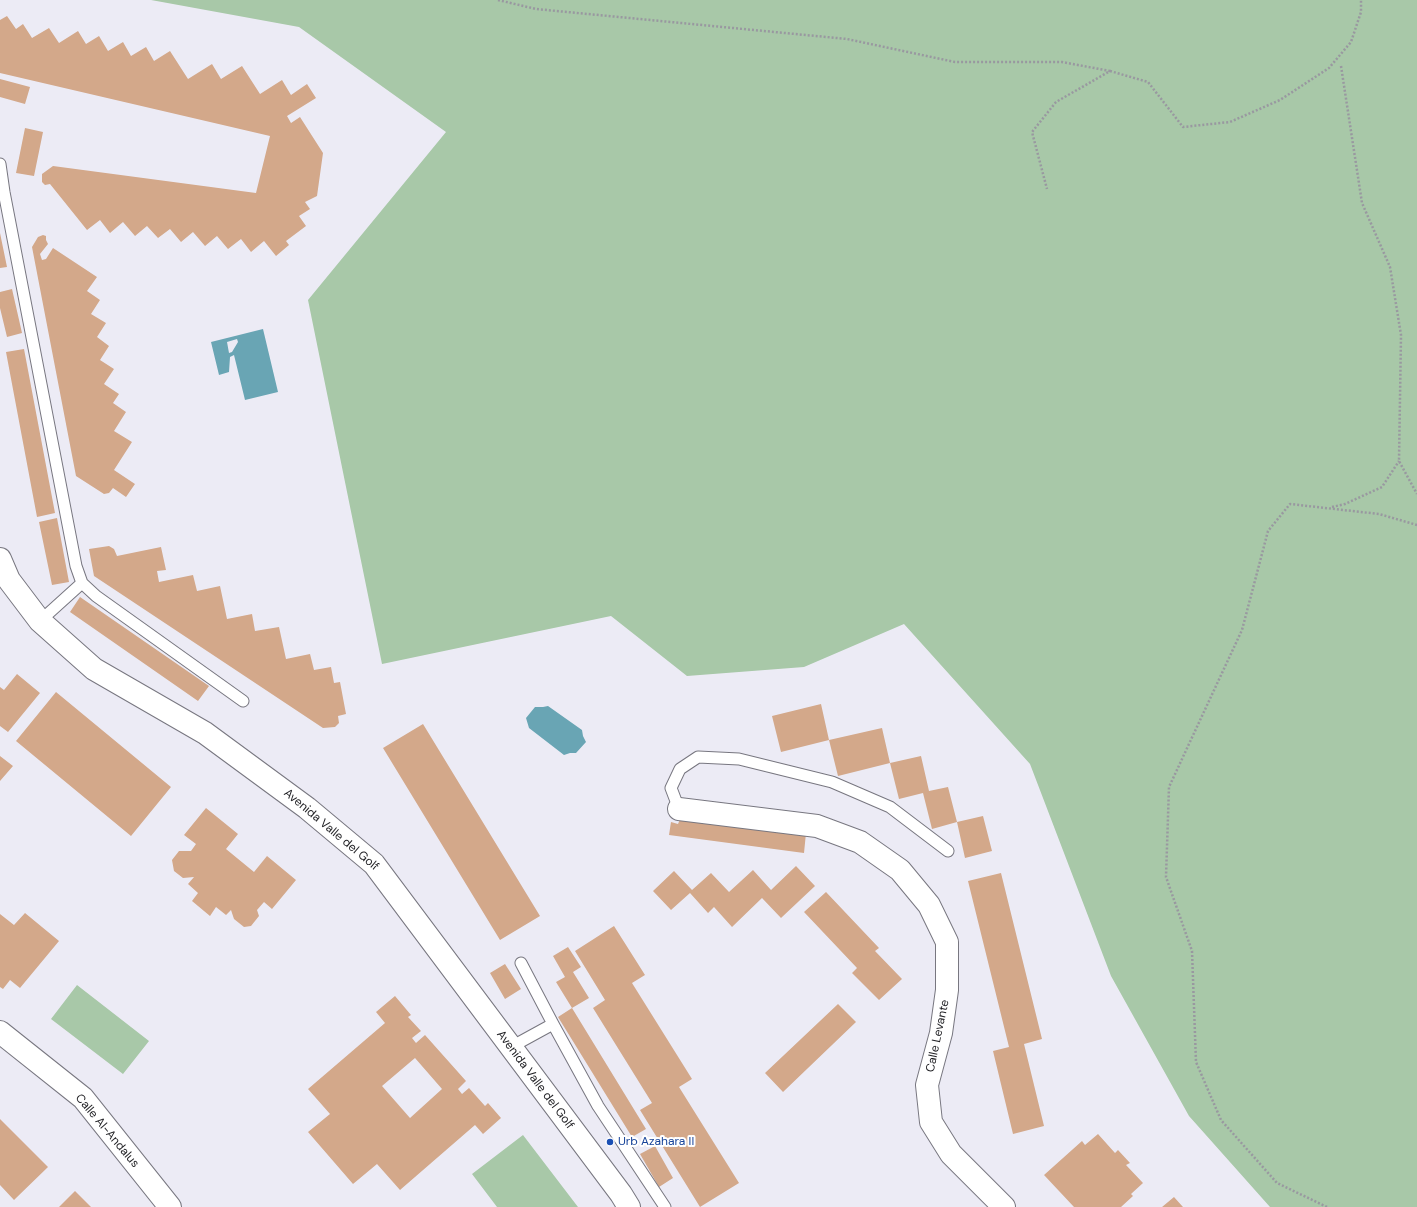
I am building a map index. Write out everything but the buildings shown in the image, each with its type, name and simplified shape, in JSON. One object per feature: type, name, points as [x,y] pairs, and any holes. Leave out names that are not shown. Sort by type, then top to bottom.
[{"type":"street","name":"Avenida Valle del Golf","points":[[0,559],[9,580],[40,621],[94,669],[205,733],[307,808],[374,864],[621,1194],[629,1207]]},
{"type":"street","name":"Calle Levante","points":[[679,810],[817,826],[860,842],[900,870],[929,906],[947,942],[946,997],[941,1033],[927,1085],[931,1122],[951,1154],[1004,1207]]},
{"type":"street","name":"Calle Al-Andalus","points":[[0,1032],[83,1098],[170,1207]]},
{"type":"lane","points":[[0,164],[4,192],[76,566],[82,583],[96,596],[243,700]]},
{"type":"lane","points":[[40,621],[82,583]]},
{"type":"lane","points":[[679,810],[671,788],[680,769],[698,757],[739,759],[832,782],[890,807],[948,851]]},
{"type":"lane","points":[[521,963],[598,1106],[665,1207]]},
{"type":"lane","points":[[511,1047],[553,1024]]},
{"type":"path","points":[[498,0],[536,9],[847,39],[955,62],[1062,62],[1110,71],[1148,82],[1183,127],[1230,122],[1280,100],[1329,68],[1351,42],[1361,12],[1361,0]]},
{"type":"path","points":[[1341,66],[1362,203],[1390,267],[1401,335],[1399,461],[1417,494]]},
{"type":"path","points":[[1047,189],[1032,132],[1056,102],[1110,71]]},
{"type":"path","points":[[1328,508],[1345,504],[1382,487],[1399,461]]},
{"type":"path","points":[[1327,1207],[1277,1183],[1221,1120],[1196,1062],[1192,951],[1166,877],[1169,788],[1242,630],[1268,531],[1290,504],[1379,514],[1417,525]]},
{"type":"green space","points":[[151,0],[1417,0],[1417,1207],[1270,1207],[1189,1116],[1111,976],[1030,764],[904,624],[804,667],[687,676],[611,616],[382,664],[308,300],[446,132],[299,27]]},
{"type":"green space","points":[[77,985],[149,1041],[123,1074],[51,1019]]},
{"type":"green space","points":[[523,1135],[578,1207],[497,1207],[472,1174]]},
{"type":"water","points":[[263,329],[278,392],[245,400],[234,355],[230,357],[229,372],[219,375],[211,342]],"holes":[[[237,339],[238,342],[232,352],[229,353],[227,342]]]},
{"type":"water","points":[[548,706],[582,730],[586,742],[576,753],[564,755],[529,728],[526,718],[535,707]]},
{"type":"place","name":"Urb Azahara II","points":[[610,1142]]}]
